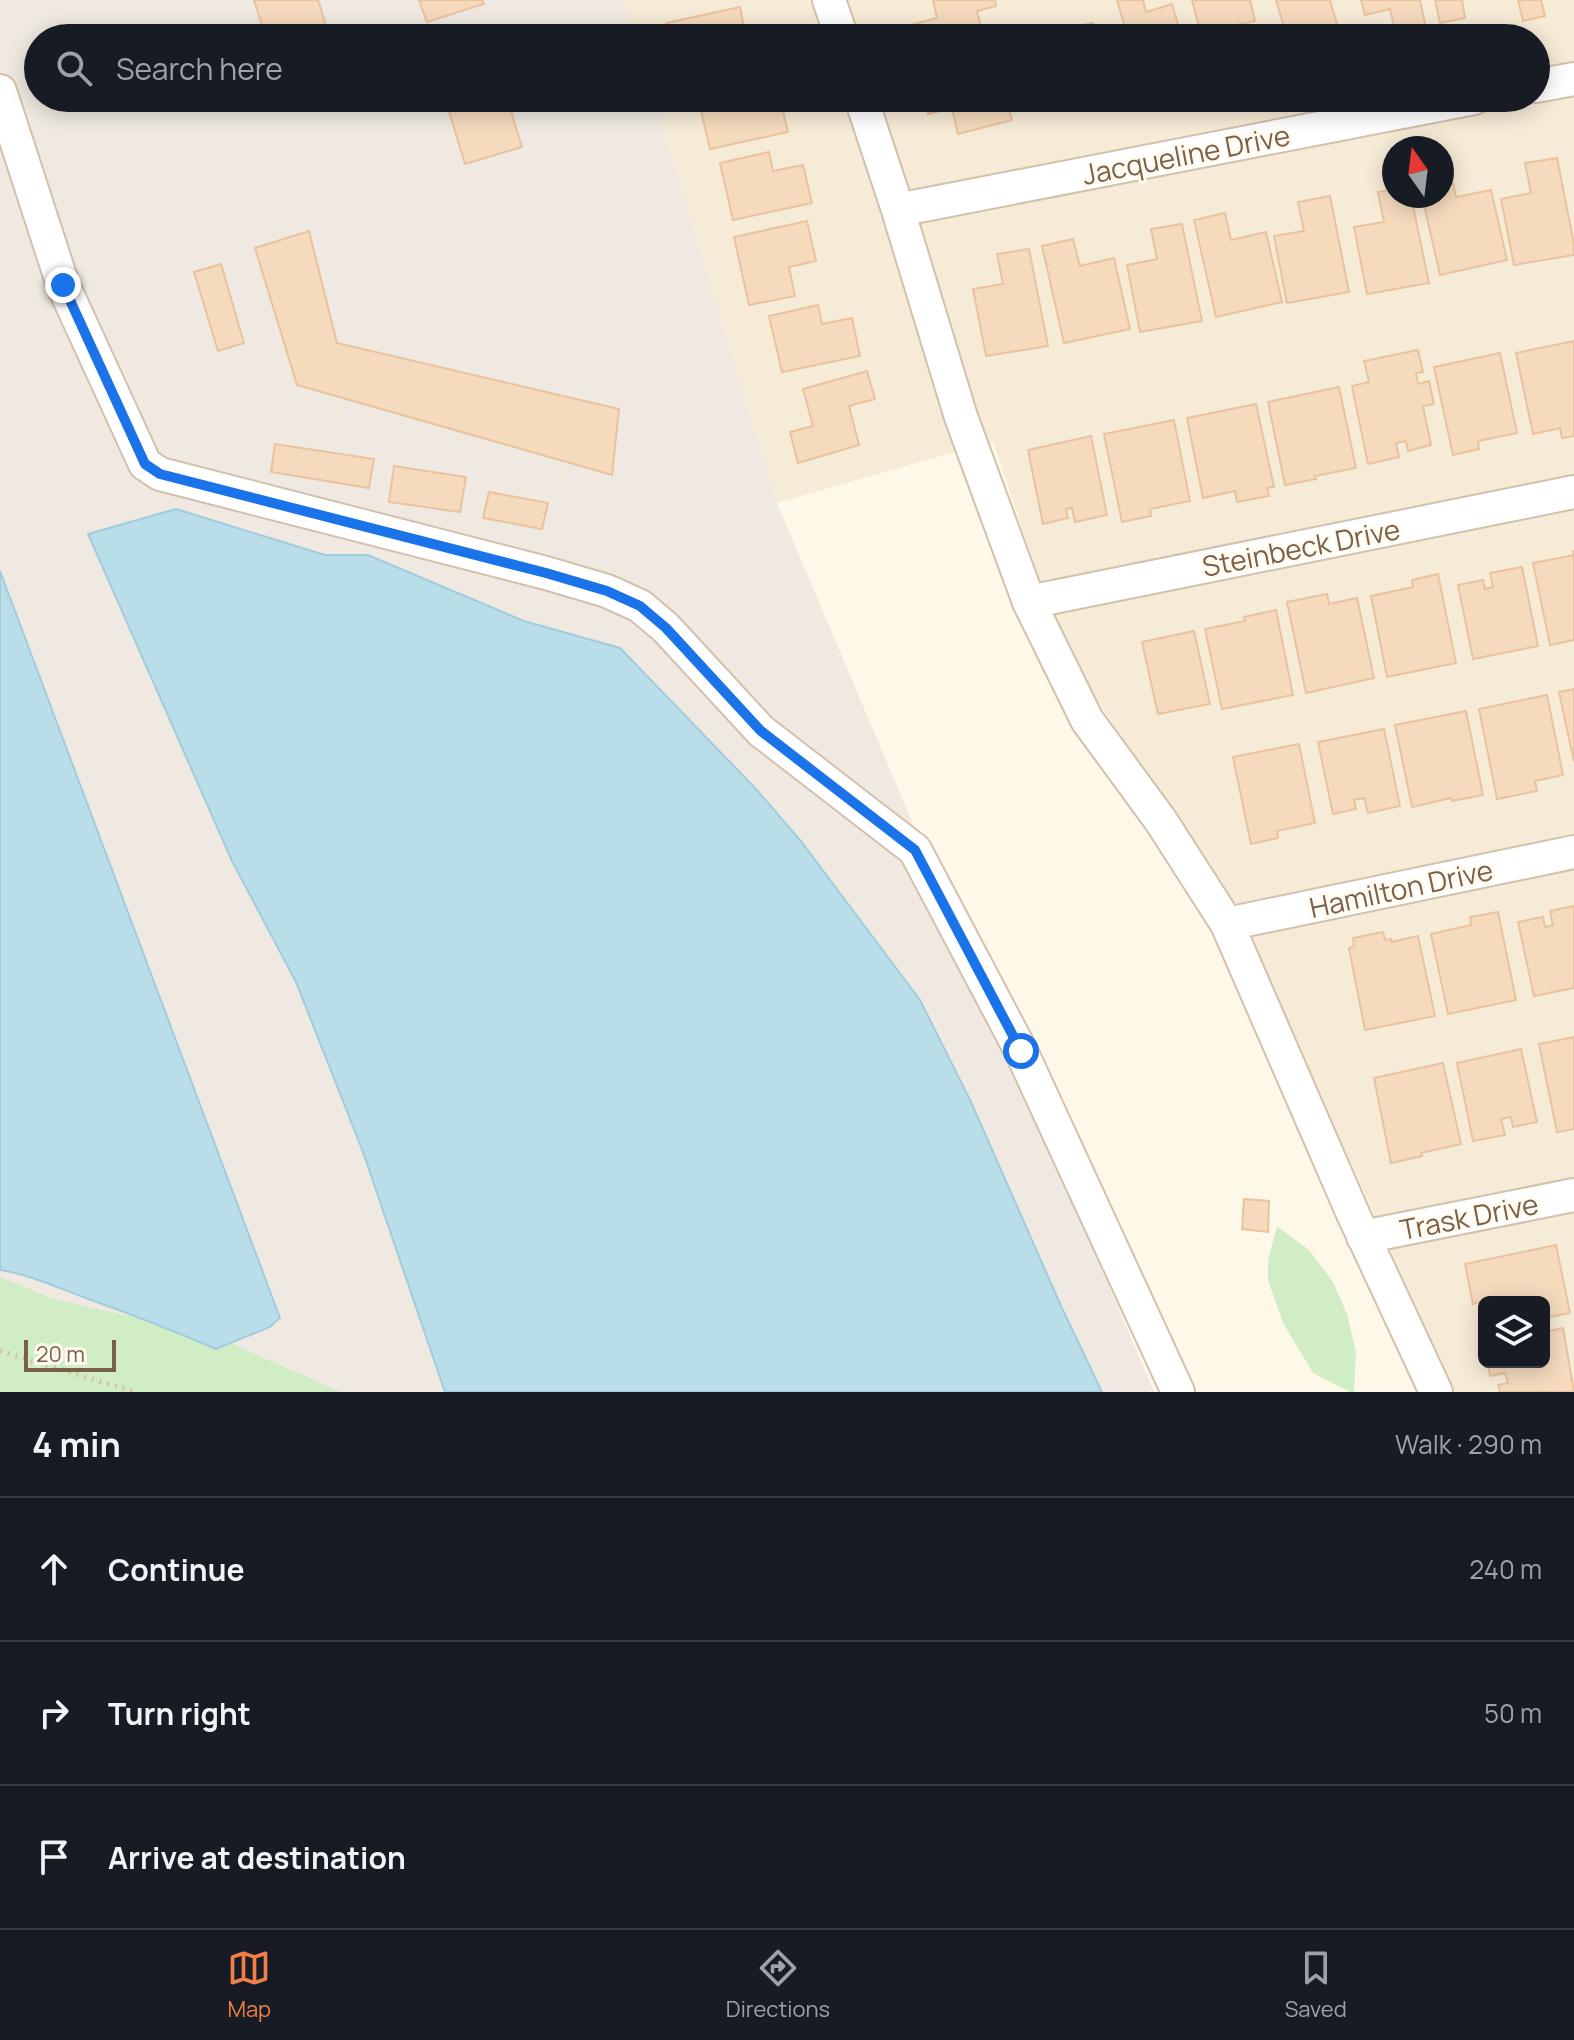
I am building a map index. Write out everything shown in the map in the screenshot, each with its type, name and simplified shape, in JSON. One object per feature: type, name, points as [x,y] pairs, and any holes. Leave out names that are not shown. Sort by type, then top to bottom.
[{"type":"street","points":[[829,0],[837,24]]},
{"type":"street","points":[[1550,83],[1574,79]]},
{"type":"street","points":[[0,91],[10,157],[63,285],[145,464],[160,474],[546,573],[607,591],[640,606],[666,628],[761,731],[915,850],[1021,1051],[1178,1392]]},
{"type":"street","points":[[866,112],[961,417],[1029,602],[1087,720],[1161,821],[1227,924],[1363,1237],[1436,1392]]},
{"type":"street","name":"Jacqueline Drive","points":[[898,210],[1402,112]]},
{"type":"street","name":"Steinbeck Drive","points":[[1029,602],[1574,492]]},
{"type":"street","name":"Hamilton Drive","points":[[1227,924],[1574,852]]},
{"type":"street","name":"Trask Drive","points":[[1363,1237],[1574,1195]]},
{"type":"path","points":[[0,1351],[135,1392]]},
{"type":"shaded area","points":[[0,0],[624,0],[632,24],[24,24],[24,112],[658,112],[777,503],[1154,1392],[155,1392],[0,1330]]},
{"type":"shaded area","points":[[624,0],[1574,0],[1574,1392],[1454,1392],[1241,918],[1062,647],[993,441],[777,503],[658,112],[1550,112],[1550,24],[632,24]]},
{"type":"green space","points":[[1277,1226],[1309,1250],[1333,1282],[1347,1314],[1356,1352],[1354,1392],[1313,1373],[1283,1323],[1268,1280],[1268,1260]]},
{"type":"green space","points":[[0,1277],[54,1299],[212,1335],[341,1392],[0,1392]]},
{"type":"water","points":[[176,509],[325,555],[368,555],[524,621],[620,648],[755,788],[800,840],[920,1000],[971,1102],[1102,1392],[445,1392],[363,1152],[296,982],[232,861],[88,534]]},
{"type":"water","points":[[0,571],[280,1318],[270,1327],[216,1349],[42,1281],[0,1270]]},
{"type":"building","points":[[254,0],[318,0],[326,24],[262,24]]},
{"type":"building","points":[[419,0],[482,0],[484,4],[427,22]]},
{"type":"building","points":[[933,0],[995,0],[996,6],[977,11],[980,24],[914,24],[937,18]]},
{"type":"building","points":[[1117,0],[1143,0],[1146,12],[1172,4],[1178,24],[1124,24]]},
{"type":"building","points":[[1192,0],[1250,0],[1255,21],[1198,24]]},
{"type":"building","points":[[1276,0],[1330,0],[1337,24],[1283,24]]},
{"type":"building","points":[[1361,0],[1420,0],[1425,24],[1393,24],[1390,9],[1365,15]]},
{"type":"building","points":[[1435,0],[1462,0],[1465,18],[1440,23]]},
{"type":"building","points":[[1518,0],[1541,0],[1545,16],[1523,21]]},
{"type":"building","points":[[740,7],[743,24],[666,24]]},
{"type":"building","points":[[449,112],[511,112],[522,147],[465,164]]},
{"type":"building","points":[[701,112],[783,112],[788,132],[710,149]]},
{"type":"building","points":[[953,112],[1010,112],[1012,120],[958,134]]},
{"type":"building","points":[[769,152],[773,171],[803,165],[812,203],[733,220],[720,163]]},
{"type":"building","points":[[1557,158],[1574,255],[1514,265],[1501,199],[1531,193],[1525,163]]},
{"type":"building","points":[[1454,188],[1456,197],[1491,190],[1507,260],[1440,275],[1425,208],[1454,208]]},
{"type":"building","points":[[1382,191],[1382,208],[1413,208],[1429,283],[1367,294],[1354,227],[1384,222],[1378,192]]},
{"type":"building","points":[[1330,196],[1349,292],[1287,303],[1274,236],[1304,231],[1298,202]]},
{"type":"building","points":[[1225,213],[1231,240],[1266,232],[1282,302],[1216,317],[1194,220]]},
{"type":"building","points":[[807,221],[816,261],[789,267],[795,296],[749,305],[734,237]]},
{"type":"building","points":[[1182,224],[1202,321],[1140,332],[1127,265],[1157,259],[1151,229]]},
{"type":"building","points":[[309,231],[337,343],[619,409],[612,475],[297,385],[255,248]]},
{"type":"building","points":[[1073,239],[1080,266],[1114,258],[1130,329],[1064,343],[1042,246]]},
{"type":"building","points":[[1029,249],[1048,346],[986,356],[973,289],[1003,284],[997,254]]},
{"type":"building","points":[[221,264],[244,343],[218,351],[194,272]]},
{"type":"building","points":[[818,305],[822,324],[852,318],[860,356],[782,372],[769,316]]},
{"type":"building","points":[[1574,341],[1574,436],[1562,438],[1560,428],[1533,434],[1516,353]]},
{"type":"building","points":[[1418,350],[1423,372],[1416,373],[1418,384],[1429,381],[1434,404],[1423,406],[1431,445],[1408,451],[1406,441],[1396,443],[1399,457],[1368,464],[1352,386],[1369,382],[1364,361]]},
{"type":"building","points":[[1500,353],[1517,433],[1478,441],[1479,449],[1453,455],[1434,367]]},
{"type":"building","points":[[867,371],[875,399],[849,406],[859,445],[798,463],[790,432],[813,426],[803,389]]},
{"type":"building","points":[[1339,387],[1356,468],[1285,485],[1268,402]]},
{"type":"building","points":[[1256,404],[1274,487],[1267,488],[1269,496],[1237,502],[1235,491],[1203,498],[1187,418]]},
{"type":"building","points":[[1174,420],[1190,501],[1150,509],[1151,516],[1122,522],[1104,434]]},
{"type":"building","points":[[1091,436],[1107,515],[1075,522],[1072,508],[1066,509],[1068,518],[1043,524],[1028,450]]},
{"type":"building","points":[[275,444],[374,459],[369,488],[271,472]]},
{"type":"building","points":[[394,466],[466,477],[460,512],[389,502]]},
{"type":"building","points":[[489,492],[548,503],[542,529],[483,518]]},
{"type":"building","points":[[1574,555],[1574,640],[1550,645],[1533,563]]},
{"type":"building","points":[[1522,567],[1538,646],[1473,659],[1458,585],[1483,580],[1485,589],[1493,587],[1490,573]]},
{"type":"building","points":[[1438,574],[1456,663],[1387,677],[1371,596],[1413,587],[1412,580]]},
{"type":"building","points":[[1327,594],[1329,604],[1357,598],[1374,678],[1306,693],[1287,602]]},
{"type":"building","points":[[1276,610],[1293,695],[1222,709],[1205,629],[1245,621],[1244,617]]},
{"type":"building","points":[[1194,631],[1210,704],[1158,714],[1142,642]]},
{"type":"building","points":[[1574,689],[1574,762],[1559,692]]},
{"type":"building","points":[[1547,695],[1563,775],[1535,781],[1537,791],[1497,799],[1479,709]]},
{"type":"building","points":[[1466,711],[1483,795],[1412,807],[1395,725]]},
{"type":"building","points":[[1384,729],[1400,806],[1368,813],[1364,798],[1354,800],[1356,809],[1333,814],[1318,742]]},
{"type":"building","points":[[1299,744],[1315,823],[1277,831],[1278,838],[1251,844],[1233,757]]},
{"type":"building","points":[[1574,906],[1574,988],[1534,996],[1518,922],[1543,917],[1545,927],[1553,925],[1550,911]]},
{"type":"building","points":[[1498,912],[1516,1000],[1448,1014],[1431,934],[1471,925],[1470,917]]},
{"type":"building","points":[[1383,932],[1385,940],[1391,939],[1391,942],[1418,936],[1435,1016],[1365,1030],[1349,948],[1354,946],[1353,938]]},
{"type":"building","points":[[1574,1037],[1574,1129],[1557,1132],[1539,1044]]},
{"type":"building","points":[[1521,1049],[1537,1122],[1513,1127],[1511,1117],[1501,1119],[1505,1135],[1473,1141],[1457,1063]]},
{"type":"building","points":[[1443,1063],[1461,1144],[1391,1163],[1374,1078]]},
{"type":"building","points":[[1244,1199],[1269,1201],[1268,1232],[1242,1229]]},
{"type":"building","points":[[1556,1245],[1570,1313],[1550,1317],[1550,1296],[1478,1296],[1478,1303],[1473,1304],[1465,1264]]},
{"type":"building","points":[[1563,1328],[1574,1392],[1500,1392],[1498,1385],[1508,1383],[1505,1373],[1490,1376],[1489,1368],[1550,1368],[1550,1331]]},
{"type":"route","points":[[63,285],[145,464],[160,474],[546,573],[607,591],[640,606],[666,628],[761,731],[915,850],[1021,1051]]}]
